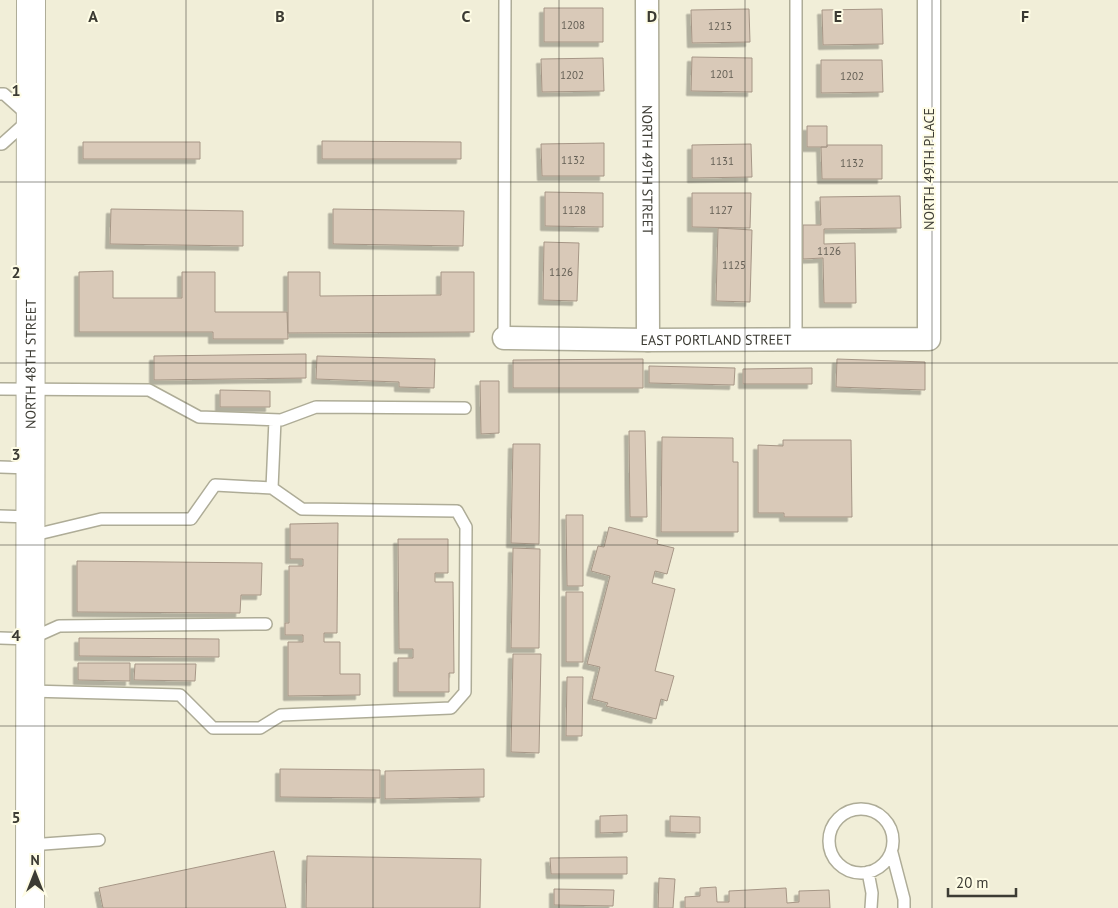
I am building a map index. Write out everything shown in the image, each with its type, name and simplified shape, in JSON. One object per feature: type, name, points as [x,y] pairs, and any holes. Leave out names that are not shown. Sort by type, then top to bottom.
[{"type":"street","name":"NORTH 48TH STREET","points":[[30,908],[31,0]]},
{"type":"street","name":"NORTH 49TH STREET","points":[[647,0],[648,340]]},
{"type":"street","name":"NORTH 49TH PLACE","points":[[929,339],[930,0]]},
{"type":"street","name":"EAST PORTLAND STREET","points":[[504,338],[648,340],[929,339]]},
{"type":"lane","points":[[504,338],[505,0]]},
{"type":"lane","points":[[796,0],[796,340]]},
{"type":"lane","points":[[0,94],[4,94],[31,118],[0,144]]},
{"type":"lane","points":[[0,390],[149,390],[199,417],[275,420],[281,420],[316,407],[466,408]]},
{"type":"lane","points":[[272,488],[275,420]]},
{"type":"lane","points":[[0,467],[30,468]]},
{"type":"lane","points":[[0,516],[30,526],[101,518],[191,518],[215,485],[272,488],[302,509],[457,511],[466,527],[464,692],[451,708],[281,715],[260,728],[213,728],[180,695],[30,691]]},
{"type":"lane","points":[[0,638],[30,639],[59,626],[266,624]]},
{"type":"lane","points":[[892,853],[885,864],[874,871],[862,874],[850,872],[839,864],[831,854],[829,842],[831,830],[838,819],[848,812],[860,809],[873,811],[884,818],[891,828],[894,840],[892,853],[904,899],[904,908]]},
{"type":"lane","points":[[30,845],[99,840]]},
{"type":"lane","points":[[868,872],[872,893],[871,908]]},
{"type":"building","points":[[544,8],[603,8],[603,42],[544,42]]},
{"type":"building","points":[[749,9],[750,42],[692,43],[691,10]]},
{"type":"building","points":[[882,9],[883,44],[823,45],[822,10]]},
{"type":"building","points":[[692,57],[752,58],[752,92],[691,91]]},
{"type":"building","points":[[603,58],[604,91],[542,92],[541,59]]},
{"type":"building","points":[[821,60],[882,60],[883,92],[821,93]]},
{"type":"building","points":[[807,126],[827,126],[827,147],[807,147]]},
{"type":"building","points":[[322,141],[461,142],[461,159],[322,159]]},
{"type":"building","points":[[83,142],[200,142],[200,159],[83,159]]},
{"type":"building","points":[[604,143],[604,176],[542,176],[541,144]]},
{"type":"building","points":[[751,144],[752,177],[692,178],[692,145]]},
{"type":"building","points":[[827,145],[882,145],[882,179],[822,179],[821,147],[827,147]]},
{"type":"building","points":[[545,192],[603,193],[603,227],[545,226]]},
{"type":"building","points":[[692,193],[751,193],[750,228],[692,227]]},
{"type":"building","points":[[900,196],[901,228],[824,229],[824,244],[855,243],[856,303],[824,303],[823,258],[803,259],[803,225],[821,225],[820,197]]},
{"type":"building","points":[[111,209],[243,211],[243,246],[110,244]]},
{"type":"building","points":[[333,209],[464,211],[463,246],[333,244]]},
{"type":"building","points":[[718,228],[752,230],[750,302],[716,301]]},
{"type":"building","points":[[544,242],[579,243],[577,301],[543,300]]},
{"type":"building","points":[[113,271],[113,298],[182,298],[182,272],[215,272],[215,312],[287,312],[288,339],[213,339],[213,332],[79,332],[79,272]]},
{"type":"building","points":[[288,272],[320,272],[320,296],[441,295],[441,272],[474,272],[474,332],[288,333]]},
{"type":"building","points":[[306,354],[306,378],[154,380],[154,356]]},
{"type":"building","points":[[317,356],[435,359],[434,388],[399,387],[399,382],[316,379]]},
{"type":"building","points":[[643,359],[643,388],[513,388],[513,360]]},
{"type":"building","points":[[837,359],[925,362],[925,390],[836,387]]},
{"type":"building","points":[[649,366],[735,368],[734,385],[649,383]]},
{"type":"building","points":[[812,368],[812,384],[743,384],[743,369]]},
{"type":"building","points":[[480,381],[499,381],[499,433],[481,434]]},
{"type":"building","points":[[220,390],[270,391],[270,407],[220,407]]},
{"type":"building","points":[[629,431],[645,431],[647,517],[630,517]]},
{"type":"building","points":[[662,437],[733,438],[733,462],[738,462],[738,532],[661,532]]},
{"type":"building","points":[[783,440],[851,440],[852,517],[784,517],[784,513],[758,513],[758,445],[783,446]]},
{"type":"building","points":[[513,444],[540,444],[539,544],[511,543]]},
{"type":"building","points":[[566,515],[583,515],[583,586],[567,586]]},
{"type":"building","points":[[338,523],[337,633],[324,633],[324,642],[340,642],[340,674],[360,674],[360,695],[288,696],[288,642],[303,642],[303,635],[285,635],[285,623],[289,623],[289,566],[303,566],[303,559],[290,559],[290,524]]},
{"type":"building","points":[[609,527],[658,540],[657,544],[674,548],[667,574],[655,571],[652,583],[675,589],[655,671],[674,676],[667,701],[661,699],[656,719],[606,706],[608,703],[592,699],[600,667],[587,664],[610,576],[591,571],[598,546],[604,547]]},
{"type":"building","points":[[398,539],[448,539],[448,573],[435,573],[435,582],[453,582],[454,673],[449,673],[449,692],[398,692],[398,658],[413,658],[413,649],[399,649]]},
{"type":"building","points":[[513,548],[540,549],[539,648],[511,648]]},
{"type":"building","points":[[77,561],[262,563],[261,595],[241,595],[240,613],[77,612]]},
{"type":"building","points":[[566,592],[583,592],[583,662],[566,662]]},
{"type":"building","points":[[79,638],[219,639],[219,657],[79,656]]},
{"type":"building","points":[[513,654],[541,654],[539,753],[511,752]]},
{"type":"building","points":[[78,663],[130,663],[130,681],[78,680]]},
{"type":"building","points":[[135,664],[196,664],[195,681],[134,680]]},
{"type":"building","points":[[567,677],[583,677],[582,736],[566,736]]},
{"type":"building","points":[[280,769],[380,770],[380,798],[280,797]]},
{"type":"building","points":[[484,769],[484,797],[385,799],[385,771]]},
{"type":"building","points":[[627,815],[627,832],[600,833],[600,816]]},
{"type":"building","points":[[670,816],[700,817],[700,833],[670,832]]},
{"type":"building","points":[[274,851],[286,908],[103,908],[99,888]]},
{"type":"building","points":[[307,856],[481,859],[480,908],[306,908]]},
{"type":"building","points":[[627,857],[627,874],[551,874],[550,858]]},
{"type":"building","points":[[659,878],[675,879],[673,908],[658,908]]},
{"type":"building","points":[[716,887],[717,902],[729,902],[729,891],[786,888],[787,903],[799,902],[799,891],[829,890],[830,908],[685,908],[685,897],[700,896],[700,888]]},
{"type":"building","points":[[554,889],[614,890],[613,906],[554,905]]}]
